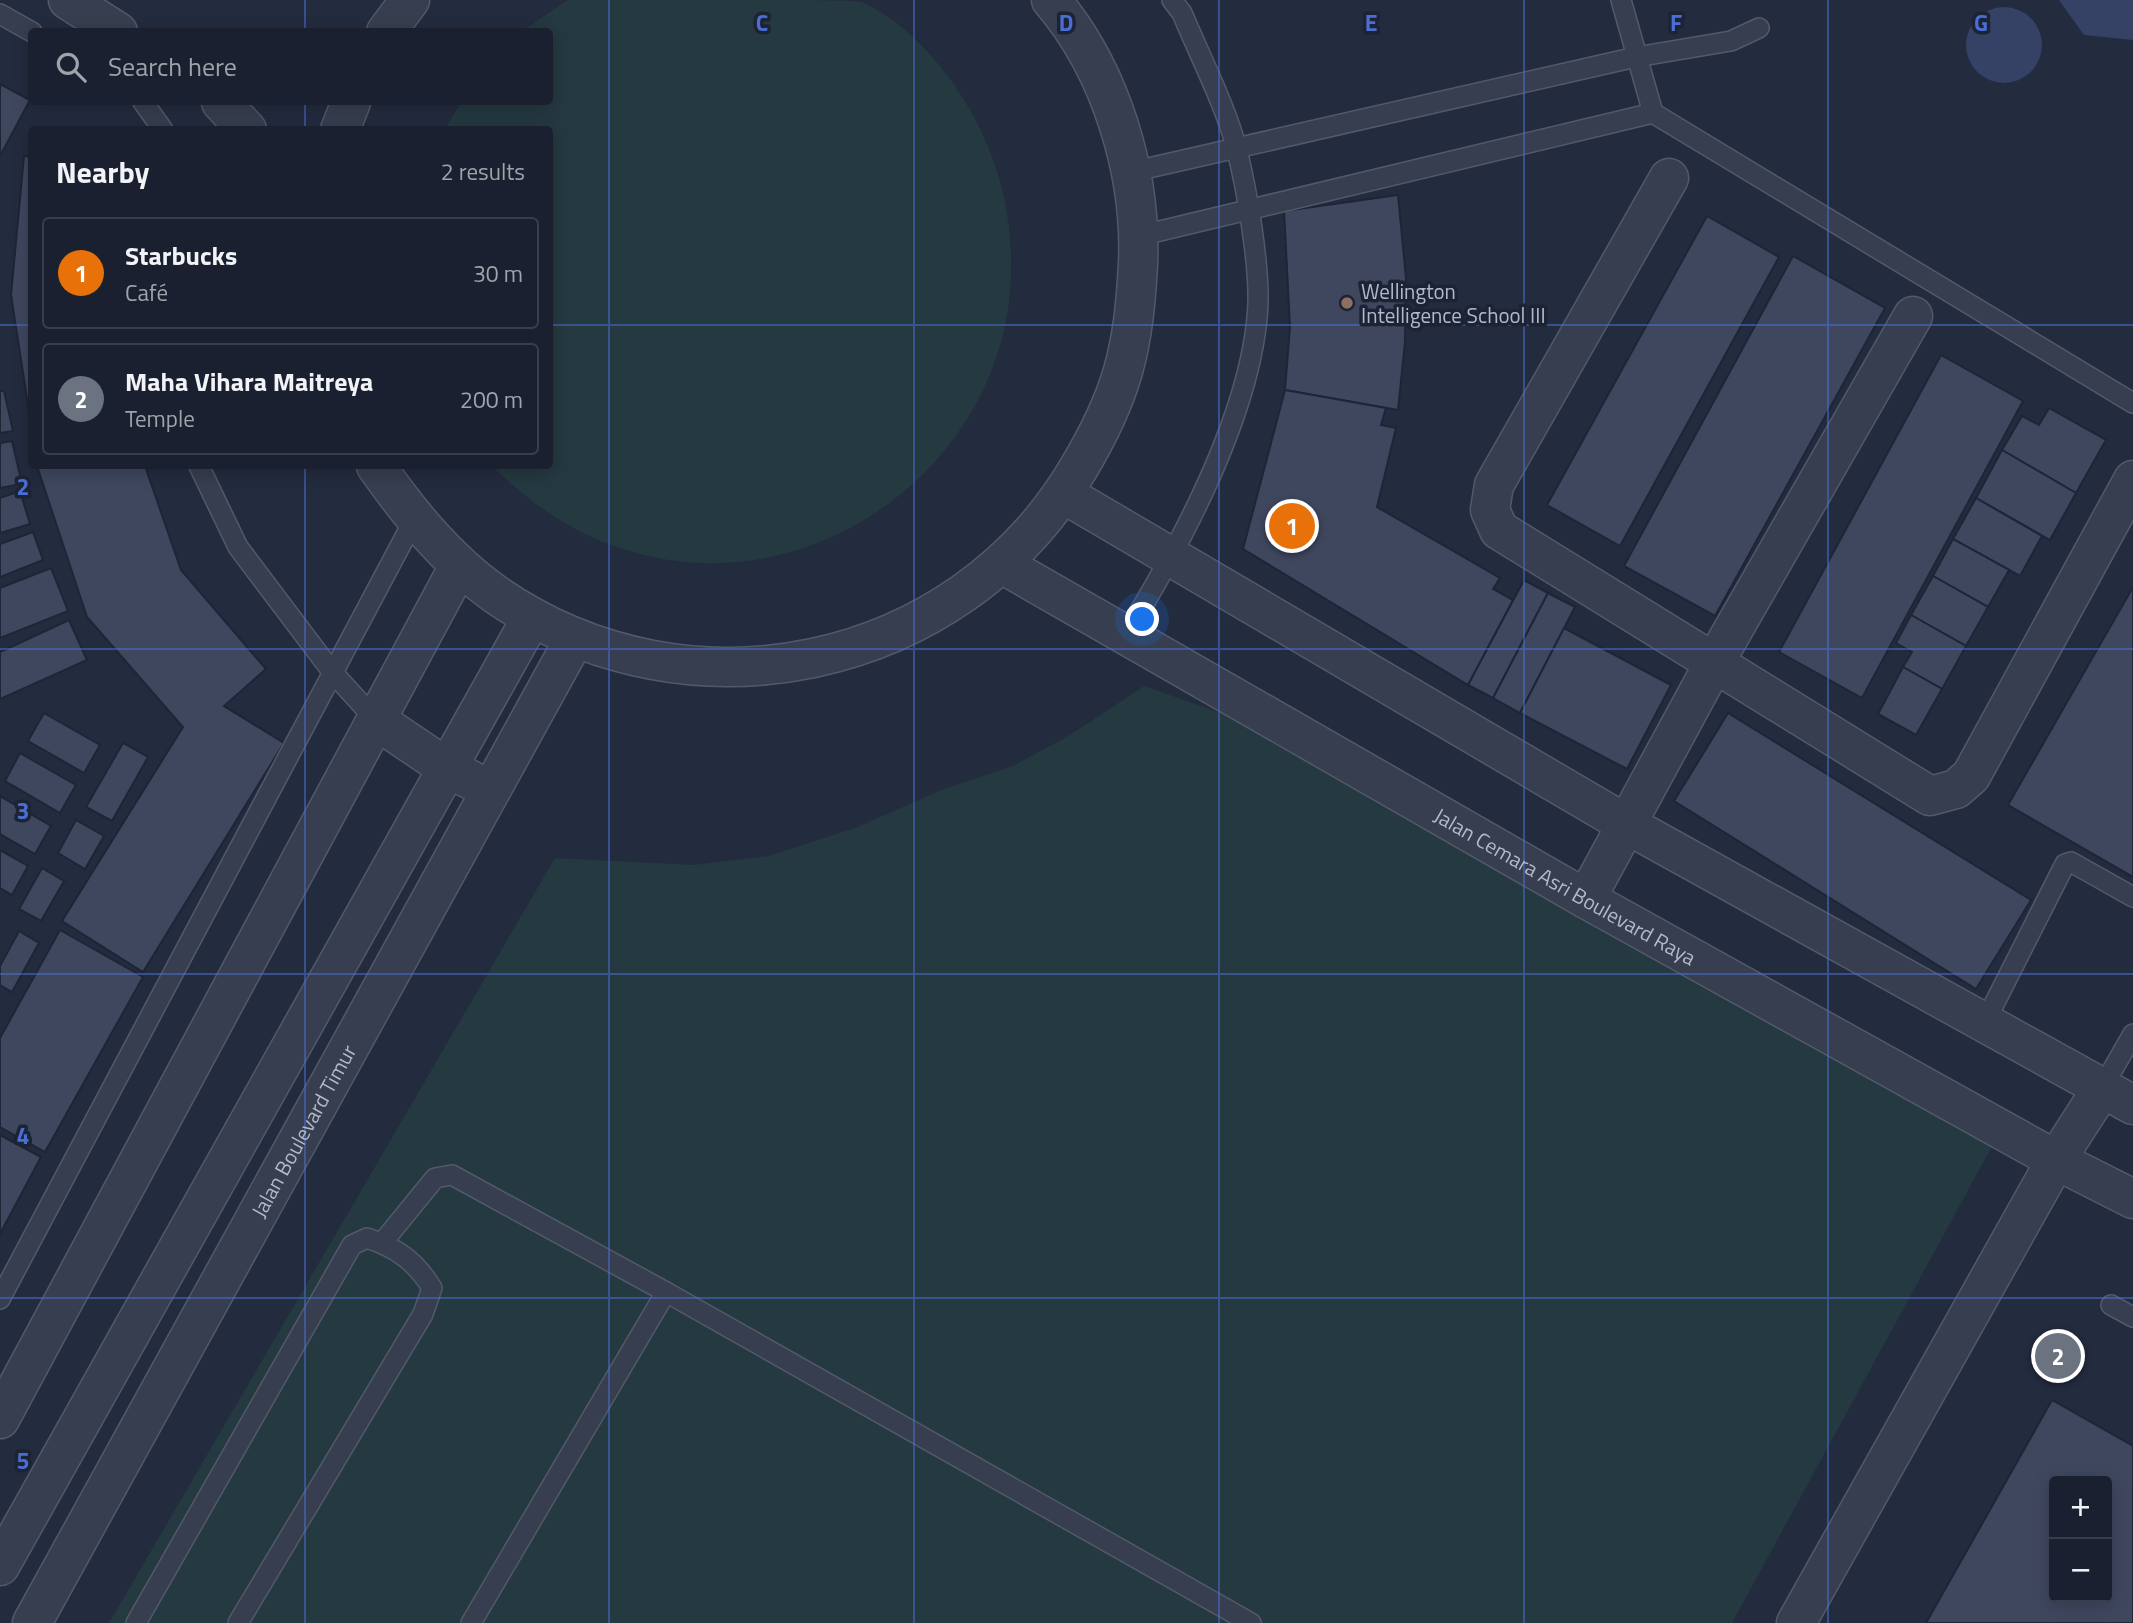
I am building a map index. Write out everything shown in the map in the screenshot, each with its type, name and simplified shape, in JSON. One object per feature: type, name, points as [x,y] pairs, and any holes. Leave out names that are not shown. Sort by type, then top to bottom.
[{"type":"street","points":[[68,0],[112,28]]},
{"type":"street","points":[[389,28],[410,0]]},
{"type":"street","points":[[378,469],[414,520],[459,566],[494,593],[532,617],[575,638],[663,663],[754,667],[799,662],[844,652],[886,637],[927,617],[966,592],[1002,564],[1034,531],[1063,494],[1098,436],[1123,372],[1136,305],[1139,236],[1131,172],[1115,114],[1091,60],[1051,0]]},
{"type":"street","points":[[223,105],[243,126]]},
{"type":"street","points":[[342,126],[350,105]]},
{"type":"street","points":[[1669,178],[1494,485],[1490,510],[1499,530],[1713,665],[1930,796],[1956,789],[1970,776],[2133,480]]},
{"type":"street","points":[[1586,899],[1713,665],[1913,316]]},
{"type":"street","points":[[1063,494],[1626,824],[2117,1098],[2056,1160],[1796,1623]]},
{"type":"street","name":"Jalan Cemara Asri Boulevard Raya","points":[[1002,564],[1586,899],[2056,1160],[2133,1199]]},
{"type":"street","points":[[0,1419],[459,566]]},
{"type":"street","points":[[0,1566],[532,617]]},
{"type":"street","name":"Jalan Boulevard Timur","points":[[35,1622],[575,638]]},
{"type":"street","points":[[376,720],[447,768],[491,790]]},
{"type":"lane","points":[[1126,634],[1173,558],[1242,396],[1258,302],[1249,211],[1237,148],[1182,13],[1172,0]]},
{"type":"lane","points":[[1622,0],[1653,113],[2133,403]]},
{"type":"lane","points":[[0,14],[28,30]]},
{"type":"lane","points":[[1131,172],[1636,57],[1718,44],[1759,28]]},
{"type":"lane","points":[[145,105],[160,126]]},
{"type":"lane","points":[[1139,236],[1653,113]]},
{"type":"lane","points":[[201,469],[238,547],[333,673],[376,720]]},
{"type":"lane","points":[[0,1300],[414,520]]},
{"type":"lane","points":[[1984,1024],[2065,864],[2071,862],[2133,897]]},
{"type":"lane","points":[[2117,1098],[2133,1034]]},
{"type":"lane","points":[[382,1243],[435,1178],[452,1175],[666,1292],[1251,1623]]},
{"type":"lane","points":[[136,1623],[352,1245],[367,1238],[382,1243],[417,1265],[432,1288],[423,1314],[238,1623]]},
{"type":"lane","points":[[471,1623],[666,1292]]},
{"type":"lane","points":[[2111,1305],[2133,1317]]},
{"type":"shaded area","points":[[568,0],[861,2],[878,10],[909,33],[948,77],[981,130],[999,177],[1011,250],[1009,301],[993,366],[964,425],[922,475],[872,515],[814,544],[752,560],[686,562],[620,548],[584,534],[536,504],[495,469],[553,469],[553,126],[447,126],[459,105],[553,105],[553,28],[526,28]]},
{"type":"shaded area","points":[[1144,686],[1267,729],[1996,1139],[1732,1623],[109,1623],[555,858],[693,865],[769,856],[855,828],[944,789],[1013,766],[1070,735]]},
{"type":"water","points":[[2059,0],[2133,0],[2133,40],[2084,35]]},
{"type":"water","points":[[2004,7],[2018,10],[2031,18],[2039,31],[2042,45],[2039,59],[2031,72],[2018,80],[2004,83],[1990,80],[1977,72],[1969,59],[1966,45],[1969,31],[1977,18],[1990,10]]},
{"type":"building","points":[[0,84],[28,99],[28,104],[0,156]]},
{"type":"building","points":[[24,156],[28,156],[28,405],[11,295]]},
{"type":"building","name":"Wellington Intelligence School III","points":[[1398,195],[1406,278],[1405,342],[1398,410],[1285,390],[1290,327],[1284,211]]},
{"type":"building","points":[[1707,216],[1779,257],[1620,546],[1547,505]]},
{"type":"building","points":[[1793,256],[1885,308],[1715,616],[1624,566]]},
{"type":"building","points":[[1941,355],[2023,401],[1862,698],[1779,652]]},
{"type":"building","points":[[1285,390],[1386,408],[1381,425],[1396,428],[1377,507],[1500,578],[1493,589],[1513,600],[1468,685],[1243,549]]},
{"type":"building","points":[[0,391],[4,391],[13,431],[0,433]]},
{"type":"building","points":[[2049,408],[2106,440],[2076,493],[2002,450],[2022,416],[2039,425]]},
{"type":"building","points":[[12,441],[22,484],[0,488],[0,443]]},
{"type":"building","points":[[2002,450],[2076,493],[2050,540],[1976,498]]},
{"type":"building","points":[[38,469],[146,469],[181,570],[266,669],[224,706],[284,743],[143,972],[62,921],[183,727],[87,617]]},
{"type":"building","points":[[20,491],[30,524],[0,533],[0,498]]},
{"type":"building","points":[[1976,498],[2042,536],[2020,576],[1953,539]]},
{"type":"building","points":[[33,532],[43,560],[0,577],[0,544]]},
{"type":"building","points":[[1953,539],[2009,570],[1988,607],[1933,576]]},
{"type":"building","points":[[51,568],[68,611],[0,638],[0,588]]},
{"type":"building","points":[[1933,576],[1988,607],[1966,646],[1911,615]]},
{"type":"building","points":[[1524,580],[1548,593],[1493,698],[1468,685]]},
{"type":"building","points":[[2133,587],[2133,877],[2008,805]]},
{"type":"building","points":[[1548,593],[1575,607],[1520,713],[1493,698]]},
{"type":"building","points":[[1911,615],[1966,646],[1942,689],[1903,667],[1912,652],[1896,643]]},
{"type":"building","points":[[69,620],[87,660],[0,699],[0,652]]},
{"type":"building","points":[[1564,628],[1671,685],[1627,769],[1520,713]]},
{"type":"building","points":[[1903,667],[1942,689],[1916,735],[1878,714]]},
{"type":"building","points":[[44,713],[100,745],[84,773],[28,741]]},
{"type":"building","points":[[1728,713],[2031,900],[1976,989],[1674,801]]},
{"type":"building","points":[[123,743],[148,757],[112,821],[86,807]]},
{"type":"building","points":[[20,753],[76,785],[60,813],[5,781]]},
{"type":"building","points":[[0,796],[51,826],[35,854],[0,834]]},
{"type":"building","points":[[76,820],[104,836],[85,869],[58,853]]},
{"type":"building","points":[[0,850],[28,866],[12,895],[0,888]]},
{"type":"building","points":[[42,868],[64,881],[41,921],[19,909]]},
{"type":"building","points":[[60,930],[143,977],[45,1152],[0,1127],[0,1038]]},
{"type":"building","points":[[19,931],[39,943],[12,992],[0,985],[0,966]]},
{"type":"building","points":[[0,1135],[41,1157],[0,1234]]},
{"type":"building","points":[[2052,1400],[2133,1446],[2133,1623],[1926,1623]]},
{"type":"place","name":"Wellington Intelligence School III","points":[[1347,303]]},
{"type":"place","name":"Starbucks","points":[[1292,526]]},
{"type":"place","name":"Maha Vihara Maitreya","points":[[2058,1356]]}]
